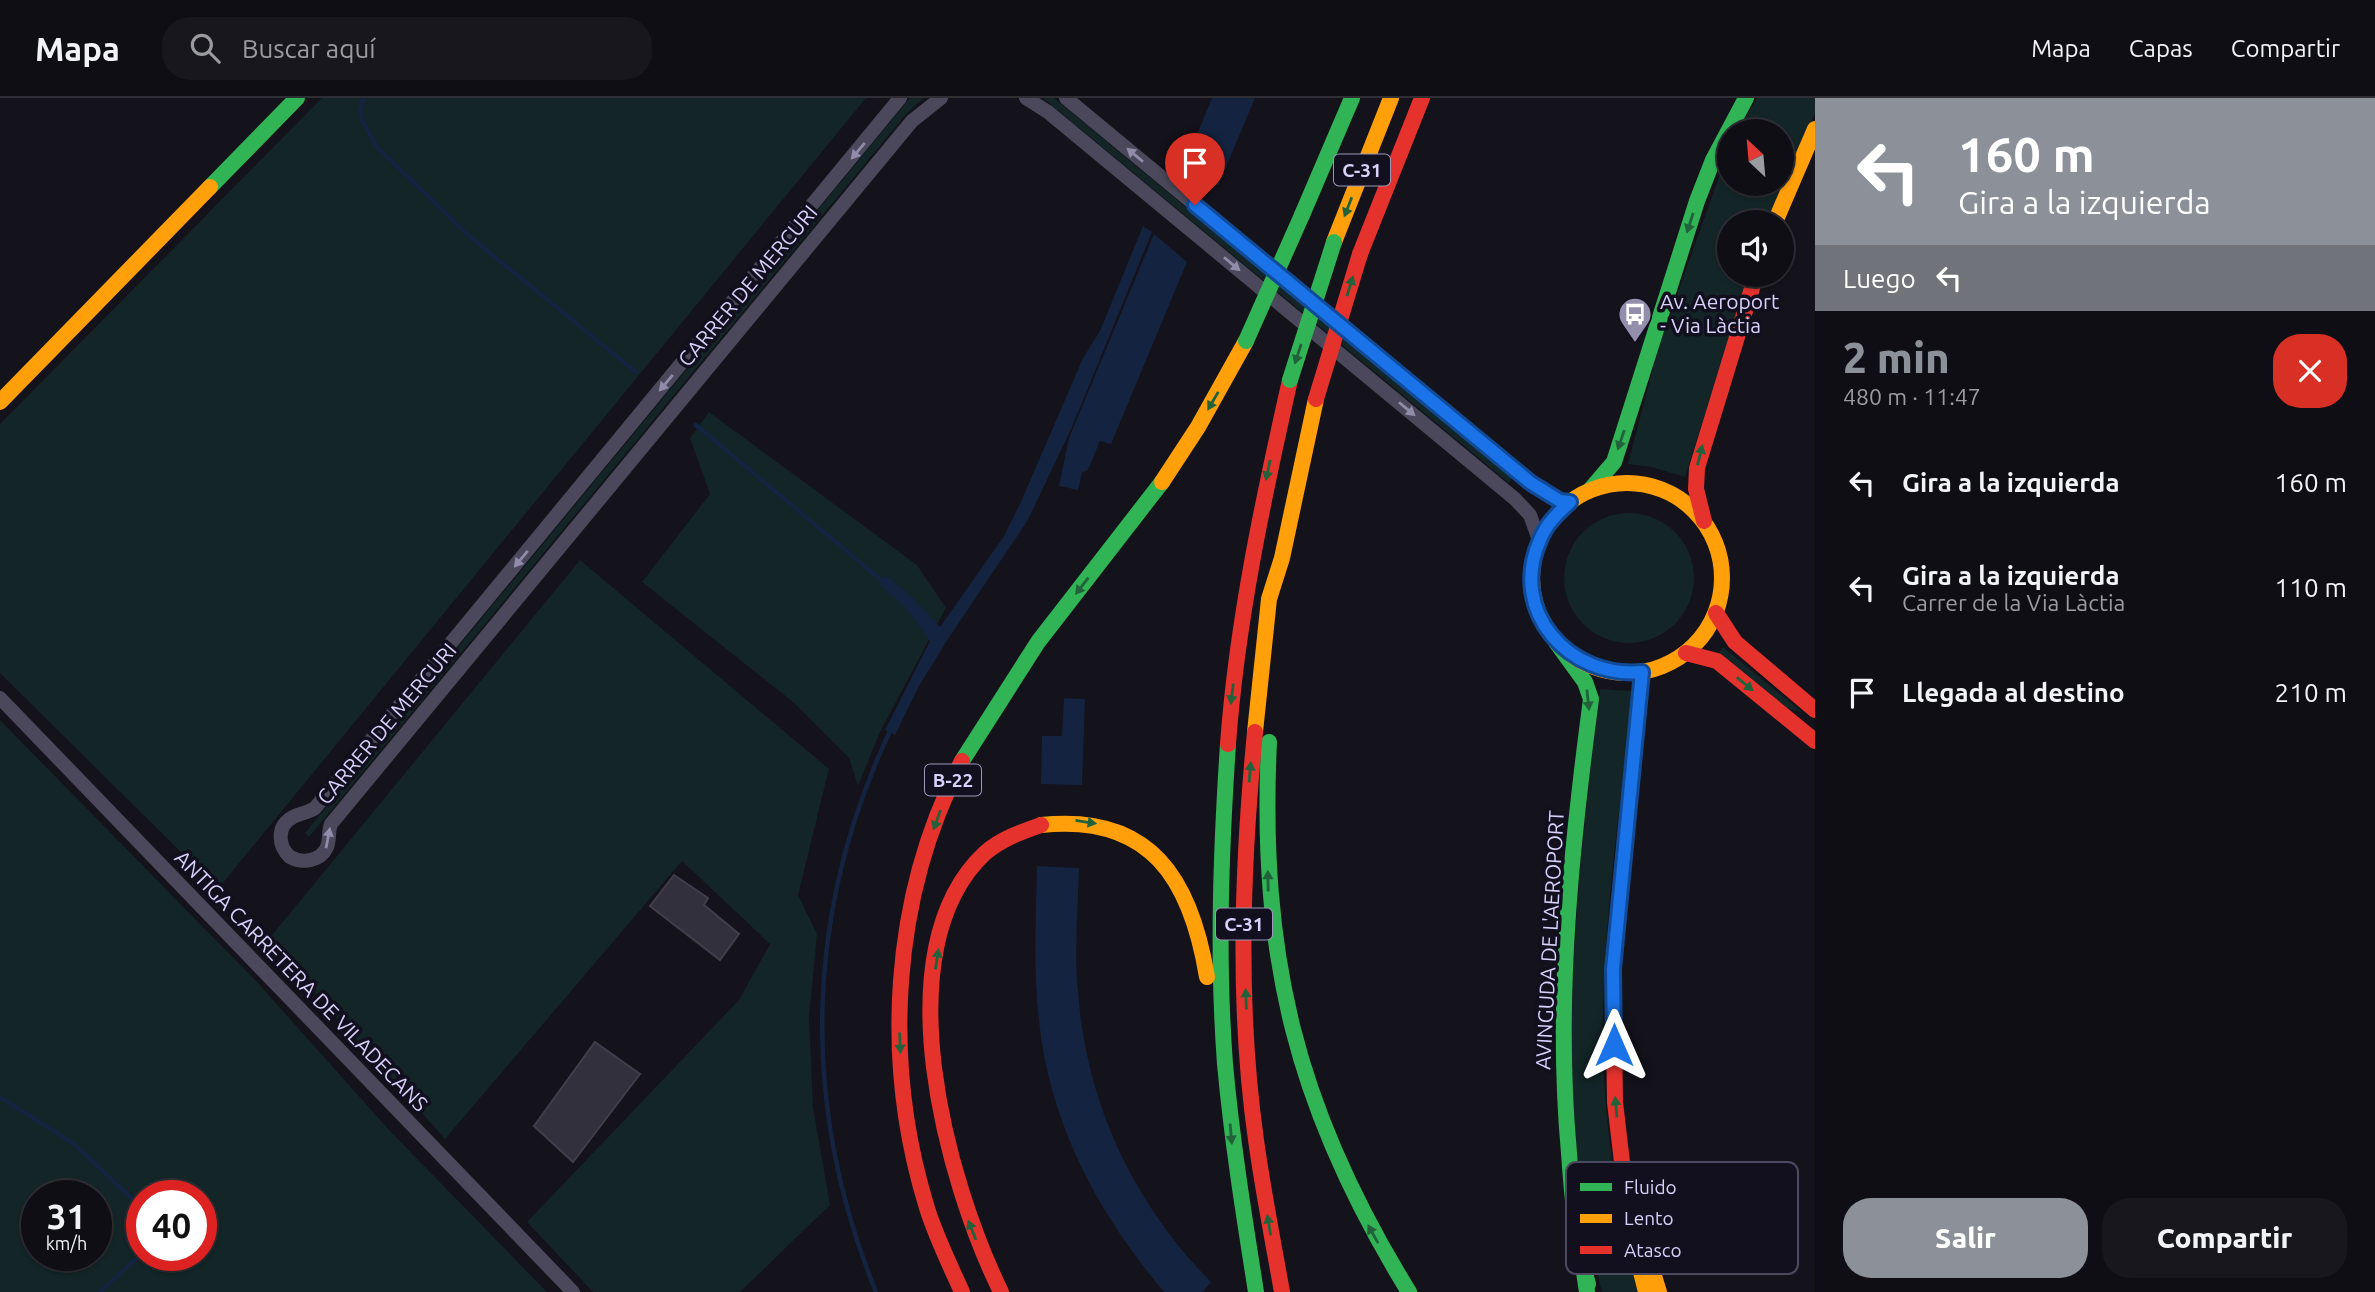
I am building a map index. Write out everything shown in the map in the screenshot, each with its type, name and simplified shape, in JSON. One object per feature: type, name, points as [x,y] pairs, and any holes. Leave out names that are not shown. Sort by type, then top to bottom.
[{"type":"main road","points":[[0,402],[298,98]]},
{"type":"main road","name":"B-22","points":[[962,1292],[928,1211],[917,1173],[901,1076],[901,964],[922,866],[937,819],[977,736],[1039,640],[1175,463],[1246,341],[1352,98]]},
{"type":"main road","name":"C-31","points":[[1256,1292],[1233,1153],[1225,1066],[1219,932],[1226,739],[1249,567],[1268,468],[1290,380],[1334,242],[1391,98]]},
{"type":"main road","name":"C-31","points":[[1282,1292],[1256,1139],[1247,1042],[1244,903],[1246,823],[1261,657],[1269,599],[1282,558],[1316,399],[1360,254],[1422,98]]},
{"type":"main road","points":[[1590,490],[1614,462],[1648,347],[1737,98]]},
{"type":"main road","points":[[1713,159],[1746,98]]},
{"type":"main road","points":[[1780,210],[1815,129]]},
{"type":"main road","points":[[1704,522],[1686,503],[1663,489],[1640,484],[1613,484],[1590,490],[1570,502],[1552,519],[1539,540],[1532,569],[1533,594],[1541,620],[1556,642],[1578,660],[1603,671],[1642,672],[1666,665],[1686,653],[1703,636],[1716,613],[1722,593],[1720,557],[1704,522],[1696,489],[1697,468],[1752,287]]},
{"type":"main road","points":[[1282,558],[1283,601],[1269,747],[1268,817],[1269,893],[1282,993],[1296,1050],[1330,1145],[1376,1239],[1409,1292]]},
{"type":"main road","points":[[1716,613],[1735,642],[1815,710]]},
{"type":"main road","name":"AVINGUDA DE L'AEROPORT","points":[[1556,642],[1585,682],[1591,699],[1571,887],[1562,1027],[1569,1162]]},
{"type":"main road","points":[[1686,653],[1717,661],[1815,741]]},
{"type":"main road","points":[[1622,1162],[1615,1102],[1613,969],[1642,672]]},
{"type":"main road","points":[[1000,1292],[970,1226],[950,1168],[938,1110],[934,1064],[934,989],[942,927],[963,878],[978,861],[1014,834],[1050,823],[1074,820],[1104,825],[1148,848],[1181,886],[1191,908],[1202,946],[1225,1066]]},
{"type":"main road","name":"AVINGUDA DE L'AEROPORT","points":[[1584,1274],[1588,1292]]},
{"type":"main road","points":[[1642,1274],[1646,1292]]},
{"type":"main road","points":[[1654,1274],[1660,1292]]},
{"type":"street","name":"CARRER DE MERCURI","points":[[900,98],[315,808],[287,822],[281,831],[281,841],[290,858],[306,861],[323,854],[328,844],[331,824],[912,121],[941,98]]},
{"type":"street","points":[[1026,98],[1048,112],[1515,499],[1530,515],[1539,540]]},
{"type":"street","points":[[1066,98],[1531,483],[1560,501],[1570,502]]},
{"type":"street","name":"ANTIGA CARRETERA DE VILADECANS","points":[[0,698],[573,1292]]},
{"type":"shaded area","points":[[322,98],[866,98],[218,889],[0,673],[0,424]]},
{"type":"shaded area","points":[[910,98],[924,98],[907,113],[309,837],[305,833]]},
{"type":"shaded area","points":[[1043,98],[1054,98],[1512,478],[1509,483]]},
{"type":"shaded area","points":[[1757,98],[1815,98],[1815,113],[1794,161],[1794,119],[1744,119]]},
{"type":"shaded area","points":[[1717,183],[1717,196],[1778,196],[1772,210],[1717,210],[1717,287],[1745,287],[1685,477],[1651,467],[1628,464],[1659,345]]},
{"type":"shaded area","points":[[709,412],[917,565],[946,608],[880,732],[858,786],[849,758],[793,702],[642,582],[710,494],[690,438]]},
{"type":"shaded area","points":[[1629,513],[1654,518],[1675,532],[1689,553],[1694,578],[1689,603],[1675,624],[1654,638],[1629,643],[1604,638],[1583,624],[1569,603],[1564,578],[1569,553],[1583,532],[1604,518]]},
{"type":"shaded area","points":[[580,560],[829,769],[798,895],[817,934],[809,1017],[813,1107],[830,1205],[740,1292],[593,1292],[527,1222],[739,1000],[770,944],[682,861],[445,1139],[268,940]]},
{"type":"shaded area","points":[[1723,647],[1802,712],[1788,709],[1719,652]]},
{"type":"shaded area","points":[[1600,689],[1633,691],[1618,815],[1604,982],[1603,1057],[1612,1162],[1578,1162],[1576,1144],[1572,1068],[1573,992],[1583,838]]},
{"type":"shaded area","points":[[0,720],[257,982],[390,1131],[547,1292],[0,1292]]},
{"type":"shaded area","points":[[1598,1274],[1634,1274],[1638,1292],[1602,1292]]},
{"type":"water","points":[[1212,98],[1255,98],[1218,186],[1187,159]]},
{"type":"water","points":[[1143,226],[1152,232],[1072,427],[1028,520],[948,639],[919,686],[895,735],[885,730],[930,641],[907,610],[879,584],[886,575],[914,599],[940,627],[1004,536],[1083,358],[1100,331]]},
{"type":"water","points":[[1154,234],[1187,262],[1111,444],[1090,438],[1078,490],[1059,486],[1069,438]]},
{"type":"water","points":[[1064,698],[1085,699],[1082,785],[1041,784],[1042,736],[1062,736]]},
{"type":"water","points":[[1037,866],[1079,868],[1077,976],[1091,1073],[1118,1149],[1137,1185],[1158,1219],[1211,1282],[1203,1292],[1164,1292],[1118,1231],[1098,1199],[1066,1132],[1045,1059],[1039,1021],[1035,963]]},
{"type":"building","points":[[674,875],[708,898],[704,905],[739,934],[720,960],[650,906]]},
{"type":"building","points":[[595,1042],[640,1074],[573,1162],[534,1126]]},
{"type":"waterway","points":[[364,98],[360,111],[362,120],[376,146],[468,235],[636,372]]},
{"type":"waterway","points":[[1082,464],[1100,419]]},
{"type":"waterway","points":[[696,425],[886,584]]},
{"type":"waterway","points":[[876,1292],[851,1222],[834,1151],[824,1080],[822,1009],[828,938],[841,868],[862,798],[891,729]]},
{"type":"waterway","points":[[0,1097],[74,1144],[126,1193]]},
{"type":"waterway","points":[[100,1292],[126,1268]]},
{"type":"traffic: fast","points":[[210,187],[297,98]]},
{"type":"traffic: fast","points":[[1302,215],[1352,98]]},
{"type":"traffic: fast","points":[[1590,490],[1614,462],[1697,201],[1713,160],[1746,98]]},
{"type":"traffic: fast","points":[[1246,341],[1302,215]]},
{"type":"traffic: fast","points":[[1290,380],[1334,242]]},
{"type":"traffic: fast","points":[[962,761],[1038,642],[1162,482]]},
{"type":"traffic: fast","points":[[1556,642],[1585,682],[1591,699],[1567,926],[1564,1039],[1570,1162]]},
{"type":"traffic: fast","points":[[1269,742],[1271,892],[1279,962],[1293,1029],[1312,1094],[1338,1159],[1370,1225],[1409,1292]]},
{"type":"traffic: fast","points":[[1228,744],[1221,904],[1225,1064],[1256,1292]]},
{"type":"traffic: fast","points":[[1584,1274],[1587,1292]]},
{"type":"traffic: fast","points":[[1586,1274],[1588,1284]]},
{"type":"traffic: slow","points":[[1334,242],[1391,98]]},
{"type":"traffic: slow","points":[[1780,210],[1815,129]]},
{"type":"traffic: slow","points":[[0,402],[210,187]]},
{"type":"traffic: slow","points":[[1162,482],[1198,427],[1246,341]]},
{"type":"traffic: slow","points":[[1255,732],[1269,599],[1282,558],[1316,399]]},
{"type":"traffic: slow","points":[[1627,483],[1663,490],[1694,511],[1715,542],[1722,578],[1715,614],[1694,645],[1663,666],[1627,673],[1591,666],[1560,645],[1539,614],[1532,578],[1539,542],[1560,511],[1591,490],[1627,483]]},
{"type":"traffic: slow","points":[[1041,825],[1079,824],[1111,830],[1138,842],[1159,860],[1176,883],[1190,911],[1207,977]]},
{"type":"traffic: slow","points":[[1642,1274],[1646,1292]]},
{"type":"traffic: slow","points":[[1653,1274],[1659,1292]]},
{"type":"traffic: jam","points":[[1360,254],[1422,98]]},
{"type":"traffic: jam","points":[[1316,399],[1360,254]]},
{"type":"traffic: jam","points":[[1704,521],[1696,489],[1697,468],[1752,287]]},
{"type":"traffic: jam","points":[[1228,744],[1244,606],[1290,380]]},
{"type":"traffic: jam","points":[[1716,613],[1735,642],[1815,710]]},
{"type":"traffic: jam","points":[[1686,653],[1717,661],[1815,741]]},
{"type":"traffic: jam","points":[[1622,1162],[1615,1102],[1613,969],[1642,672]]},
{"type":"traffic: jam","points":[[1255,732],[1243,936],[1246,1039],[1256,1140],[1282,1292]]},
{"type":"traffic: jam","points":[[962,761],[938,813],[920,868],[908,924],[901,981],[900,1039],[903,1096],[913,1153],[927,1208],[962,1292]]},
{"type":"traffic: jam","points":[[1001,1292],[981,1246],[945,1131],[934,1068],[930,1006],[936,947],[954,895],[991,848],[1041,825]]},
{"type":"place","name":"Av. Aeroport - Via Làctia","points":[[1635,344]]},
{"type":"route","points":[[1195,205],[1531,483],[1560,501],[1570,502],[1552,519],[1539,540],[1532,569],[1533,594],[1541,620],[1556,642],[1578,660],[1603,671],[1625,674],[1642,672],[1613,969],[1614,1045]]}]
